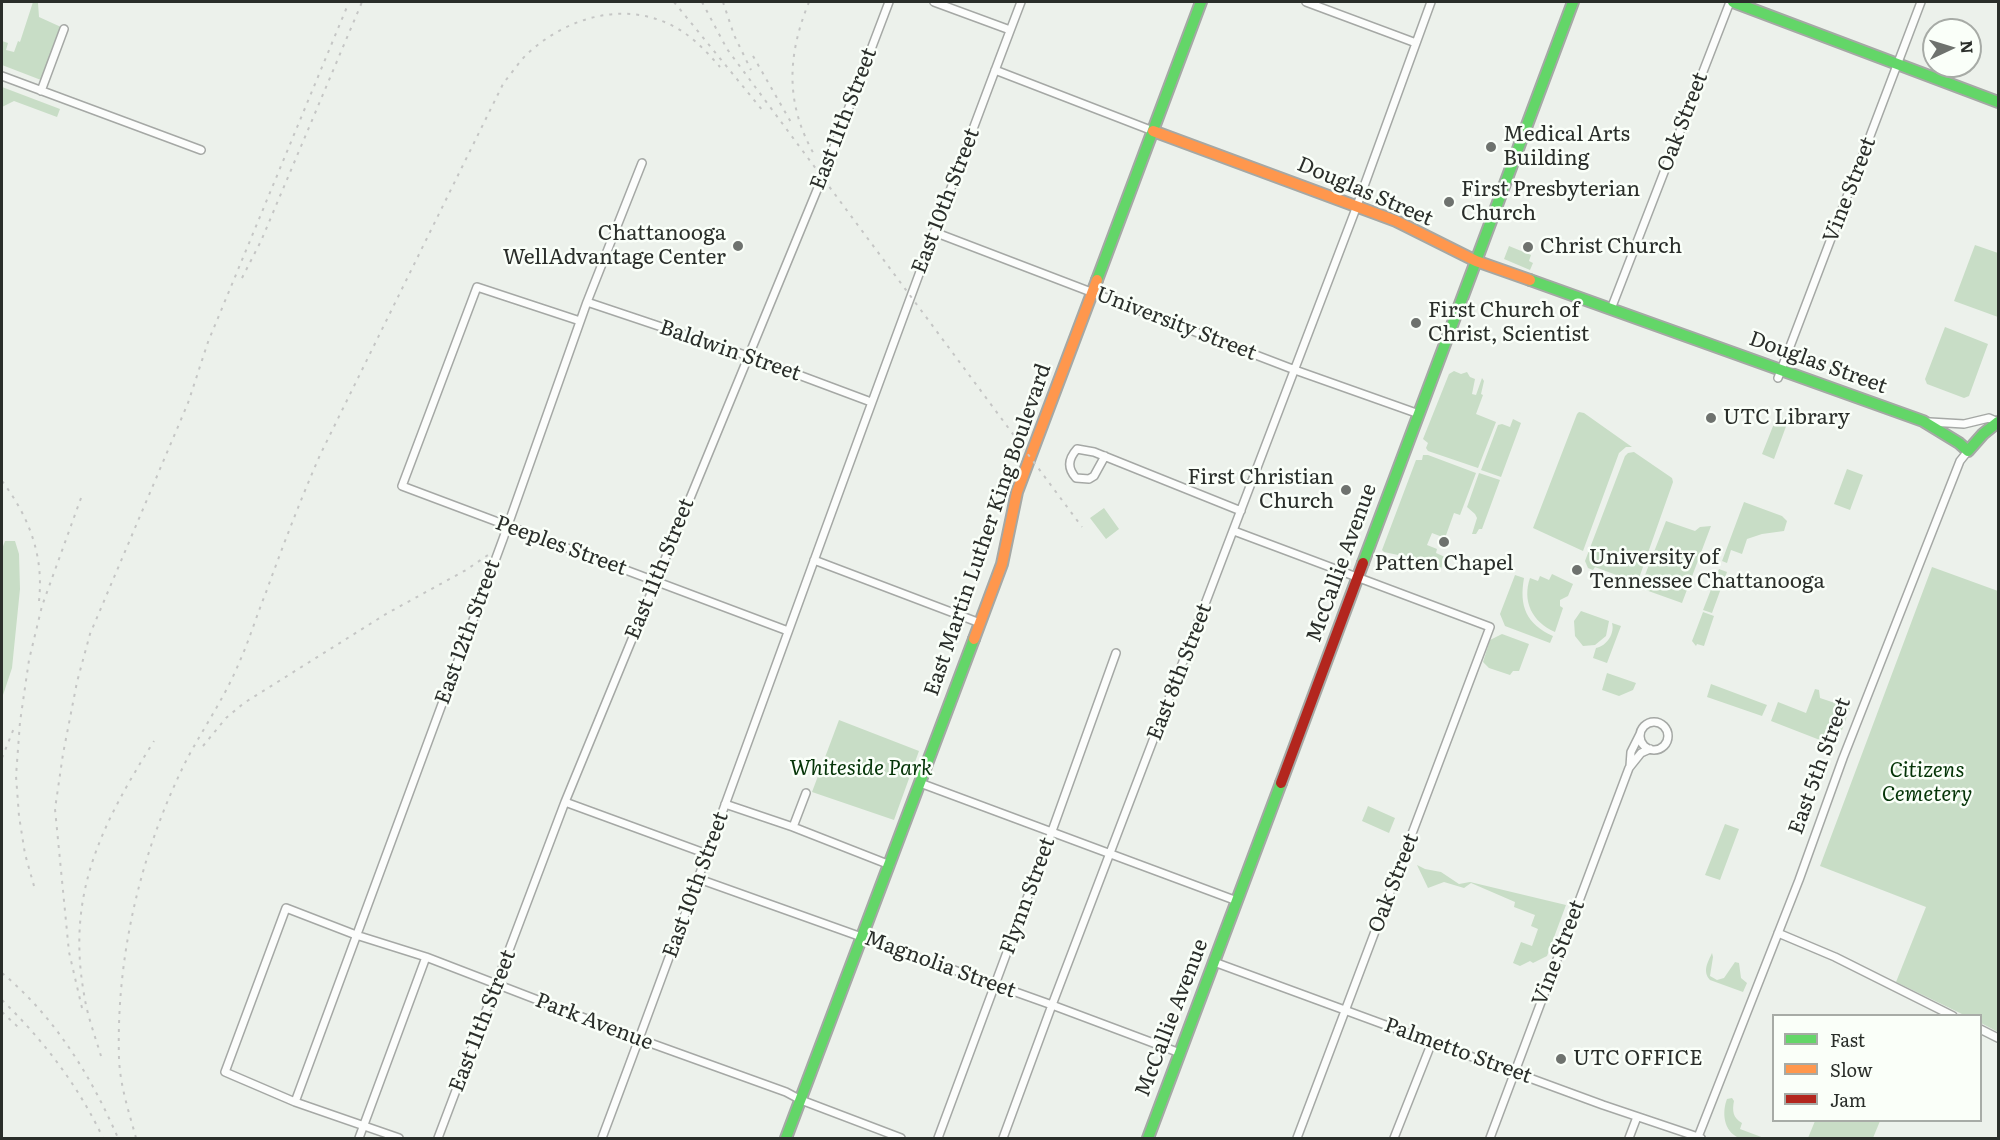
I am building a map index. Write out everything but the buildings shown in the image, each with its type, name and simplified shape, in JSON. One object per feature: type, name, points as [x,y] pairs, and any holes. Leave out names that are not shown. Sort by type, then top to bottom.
[{"type":"main road","name":"East Martin Luther King Boulevard","points":[[786,1138],[864,937],[1002,564],[1017,492],[1201,2]]},
{"type":"main road","name":"McCallie Avenue","points":[[1148,1138],[1573,2]]},
{"type":"main road","points":[[1731,2],[1998,102]]},
{"type":"main road","name":"Douglas Street","points":[[1153,131],[1396,221],[1476,261],[1611,309],[1780,375],[1923,422],[1959,443],[1968,451]]},
{"type":"main road","name":"East 5th Street","points":[[1968,451],[1998,422]]},
{"type":"street","name":"East 11th Street","points":[[438,1138],[565,802],[824,173],[889,2]]},
{"type":"street","points":[[934,2],[1010,30]]},
{"type":"street","name":"East 10th Street","points":[[602,1138],[699,879],[871,402],[1022,2]]},
{"type":"street","points":[[1306,2],[1416,42],[1431,2]]},
{"type":"street","name":"Oak Street","points":[[1611,309],[1731,2]]},
{"type":"street","name":"Vine Street","points":[[1780,375],[1921,2]]},
{"type":"street","points":[[41,91],[64,29]]},
{"type":"street","name":"East 8th Street","points":[[1003,1138],[1357,206],[1416,42]]},
{"type":"street","name":"Douglas Street","points":[[995,70],[1153,131]]},
{"type":"street","points":[[2,76],[201,150]]},
{"type":"street","name":"East 12th Street","points":[[295,1102],[508,526],[587,302],[642,163]]},
{"type":"street","name":"University Street","points":[[934,232],[1295,370],[1419,414]]},
{"type":"street","name":"Peeples Street","points":[[580,321],[477,287],[402,486],[788,631]]},
{"type":"street","name":"Baldwin Street","points":[[587,302],[748,356],[871,402]]},
{"type":"street","name":"Douglas Street","points":[[1923,422],[1964,424],[1989,418],[1998,422]]},
{"type":"street","points":[[1105,456],[1094,476],[1089,479],[1076,478],[1070,469],[1069,462],[1077,449],[1083,449],[1105,456],[1241,511]]},
{"type":"street","name":"East 5th Street","points":[[1700,1138],[1842,758],[1960,461],[1968,451]]},
{"type":"street","points":[[1234,531],[1358,577]]},
{"type":"street","points":[[814,560],[980,623]]},
{"type":"street","name":"Oak Street","points":[[1297,1138],[1490,627],[1358,577]]},
{"type":"street","name":"Flynn Street","points":[[938,1138],[1116,653]]},
{"type":"street","name":"Vine Street","points":[[1490,1138],[1629,768],[1631,752],[1643,727],[1656,721],[1664,727],[1667,741],[1661,747],[1641,753],[1629,768]]},
{"type":"street","points":[[1641,731],[1641,743],[1650,749]]},
{"type":"street","points":[[920,783],[1237,901]]},
{"type":"street","points":[[793,827],[806,793]]},
{"type":"street","points":[[565,802],[707,854]]},
{"type":"street","points":[[725,804],[793,827],[890,865]]},
{"type":"street","name":"Magnolia Street","points":[[699,879],[1180,1053]]},
{"type":"street","name":"Park Avenue","points":[[295,1102],[225,1072],[286,908],[356,935],[426,957],[639,1039],[786,1092],[801,1100],[901,1138]]},
{"type":"street","points":[[1778,933],[1835,957],[1949,1014]]},
{"type":"street","points":[[359,1138],[426,957]]},
{"type":"street","name":"Palmetto Street","points":[[1214,962],[1700,1138]]},
{"type":"street","points":[[1982,1030],[1998,1038]]},
{"type":"street","points":[[1394,1138],[1432,1042]]},
{"type":"street","points":[[295,1102],[399,1138]]},
{"type":"street","points":[[1629,1138],[1637,1117]]},
{"type":"green space","points":[[33,2],[38,3],[39,17],[61,27],[41,80],[2,65],[2,41],[8,43],[6,50],[14,52],[18,41],[20,42]]},
{"type":"green space","points":[[2,87],[60,109],[57,117],[14,101],[2,107]]},
{"type":"green space","points":[[1975,245],[1998,253],[1998,317],[1954,301]]},
{"type":"green space","points":[[1509,246],[1531,255],[1529,261],[1533,263],[1530,270],[1504,259]]},
{"type":"green space","points":[[1945,327],[1988,344],[1969,396],[1964,398],[1927,384],[1925,379]]},
{"type":"green space","points":[[1454,371],[1461,374],[1467,372],[1475,379],[1472,394],[1476,395],[1482,378],[1484,381],[1481,394],[1483,395],[1476,414],[1496,422],[1478,468],[1428,451],[1426,448],[1428,443],[1423,439],[1449,374]]},
{"type":"green space","points":[[1579,412],[1584,413],[1632,447],[1626,447],[1619,453],[1583,551],[1533,528]]},
{"type":"green space","points":[[1777,416],[1788,421],[1774,459],[1762,454]]},
{"type":"green space","points":[[1513,419],[1521,423],[1501,477],[1481,470],[1498,425],[1510,427]]},
{"type":"green space","points":[[1634,452],[1672,478],[1673,482],[1638,581],[1632,584],[1626,582],[1627,579],[1595,567],[1593,570],[1588,568],[1585,561],[1625,456]]},
{"type":"green space","points":[[1423,455],[1476,473],[1460,515],[1454,513],[1445,538],[1432,533],[1427,545],[1437,549],[1436,553],[1445,557],[1441,569],[1399,553],[1398,555],[1382,550],[1416,460],[1422,460]]},
{"type":"green space","points":[[1847,469],[1863,475],[1850,510],[1834,504]]},
{"type":"green space","points":[[1479,473],[1500,480],[1482,529],[1472,534],[1477,518],[1467,507]]},
{"type":"green space","points":[[1744,502],[1782,516],[1787,521],[1784,531],[1747,539],[1742,554],[1731,550],[1727,563],[1722,561]]},
{"type":"green space","points":[[1104,508],[1119,529],[1106,539],[1090,518]]},
{"type":"green space","points":[[1666,521],[1695,531],[1700,527],[1711,526],[1682,603],[1640,588]]},
{"type":"green space","points":[[5,541],[15,541],[19,554],[20,589],[12,668],[2,698],[2,549]]},
{"type":"green space","name":"Citizens Cemetery","points":[[1932,567],[1998,591],[1998,1032],[1982,1024],[1982,1014],[1962,1014],[1896,982],[1926,907],[1820,866]]},
{"type":"green space","points":[[1719,569],[1727,572],[1712,613],[1703,610]]},
{"type":"green space","points":[[1552,574],[1573,584],[1568,596],[1560,600],[1560,606],[1563,608],[1555,632],[1535,617],[1527,595],[1530,578],[1538,581],[1540,576],[1549,580]]},
{"type":"green space","points":[[1515,575],[1524,578],[1523,597],[1526,613],[1536,626],[1553,636],[1550,643],[1505,626],[1500,614]]},
{"type":"green space","points":[[1581,611],[1609,621],[1606,636],[1595,645],[1583,646],[1575,636],[1574,621]]},
{"type":"green space","points":[[1703,612],[1714,616],[1704,646],[1697,644],[1696,646],[1692,641]]},
{"type":"green space","points":[[1612,623],[1621,626],[1607,663],[1593,658],[1596,648],[1604,645],[1609,638]]},
{"type":"green space","points":[[1502,634],[1529,644],[1519,671],[1513,671],[1510,675],[1489,668],[1483,662],[1490,640]]},
{"type":"green space","points":[[1607,673],[1636,683],[1633,690],[1619,696],[1602,690]]},
{"type":"green space","points":[[1711,684],[1767,705],[1762,716],[1707,697]]},
{"type":"green space","points":[[1815,689],[1819,690],[1820,698],[1850,708],[1841,733],[1830,734],[1825,742],[1771,721],[1778,702],[1806,713]]},
{"type":"green space","name":"Whiteside Park","points":[[839,720],[919,751],[894,820],[812,792]]},
{"type":"green space","points":[[1368,806],[1395,818],[1389,833],[1362,821]]},
{"type":"green space","points":[[1725,824],[1739,829],[1720,880],[1705,875]]},
{"type":"green space","points":[[1417,865],[1441,872],[1459,884],[1470,882],[1566,905],[1547,956],[1520,966],[1513,963],[1521,942],[1532,946],[1538,929],[1531,926],[1535,915],[1514,907],[1515,902],[1471,883],[1464,888],[1444,882],[1428,888]]},
{"type":"green space","points":[[1712,953],[1710,976],[1717,980],[1724,978],[1735,962],[1739,963],[1741,978],[1747,983],[1743,992],[1710,980],[1706,970]]},
{"type":"green space","points":[[1732,1098],[1734,1114],[1742,1123],[1740,1129],[1764,1138],[1742,1139],[1730,1131],[1725,1121],[1725,1110],[1727,1099]]},
{"type":"green space","points":[[1814,1122],[1880,1122],[1873,1138],[1808,1138]]},
{"type":"railway","points":[[82,1008],[69,952],[55,809],[77,682],[90,634],[188,403],[208,342],[349,2]]},
{"type":"railway","points":[[242,278],[261,241],[362,2]]},
{"type":"railway","points":[[674,2],[763,111]]},
{"type":"railway","points":[[702,2],[727,49],[1082,527]]},
{"type":"railway","points":[[723,2],[734,35],[751,70]]},
{"type":"railway","points":[[809,2],[796,42],[792,80],[798,118],[815,156]]},
{"type":"railway","points":[[136,1138],[121,1079],[119,1020],[127,943],[144,867],[171,794],[187,759],[239,663],[320,455],[504,82],[527,54],[560,30],[597,16],[617,14],[656,19],[675,27],[694,40],[720,67]]},
{"type":"railway","points":[[753,56],[792,124]]},
{"type":"railway","points":[[2,481],[20,508],[37,552],[39,601]]},
{"type":"railway","points":[[34,886],[25,854],[19,816],[16,776],[20,722],[29,660],[42,606],[81,498]]},
{"type":"railway","points":[[203,746],[226,718],[244,703],[386,614],[466,570],[488,555]]},
{"type":"railway","points":[[2,758],[14,728]]},
{"type":"railway","points":[[101,1056],[85,1002],[80,958],[80,924],[85,891],[104,831],[154,741]]},
{"type":"railway","points":[[2,973],[39,1009],[70,1049],[96,1092],[118,1138]]},
{"type":"railway","points":[[2,1000],[32,1031],[58,1064],[93,1118],[103,1138]]},
{"type":"railway","points":[[2,1012],[19,1028]]},
{"type":"traffic: fast","points":[[1097,280],[1201,2]]},
{"type":"traffic: fast","points":[[1363,563],[1573,2]]},
{"type":"traffic: fast","points":[[1733,2],[1998,102]]},
{"type":"traffic: fast","points":[[1530,280],[1923,421],[1968,451],[1998,422]]},
{"type":"traffic: fast","points":[[786,1138],[974,639]]},
{"type":"traffic: fast","points":[[1148,1138],[1281,783]]},
{"type":"traffic: slow","points":[[1153,131],[1396,221],[1476,261],[1530,280]]},
{"type":"traffic: slow","points":[[974,639],[1002,564],[1017,492],[1097,280]]},
{"type":"traffic: jam","points":[[1281,783],[1363,563]]},
{"type":"place","name":"Medical Arts Building","points":[[1491,147]]},
{"type":"place","name":"First Presbyterian Church","points":[[1449,202]]},
{"type":"place","name":"Chattanooga WellAdvantage Center","points":[[738,246]]},
{"type":"place","name":"Christ Church","points":[[1528,247]]},
{"type":"place","name":"First Church of Christ, Scientist","points":[[1416,323]]},
{"type":"place","name":"UTC Library","points":[[1711,418]]},
{"type":"place","name":"First Christian Church","points":[[1346,490]]},
{"type":"place","name":"Patten Chapel","points":[[1444,542]]},
{"type":"place","name":"University of Tennessee Chattanooga","points":[[1577,570]]},
{"type":"place","name":"UTC OFFICE","points":[[1561,1059]]}]
